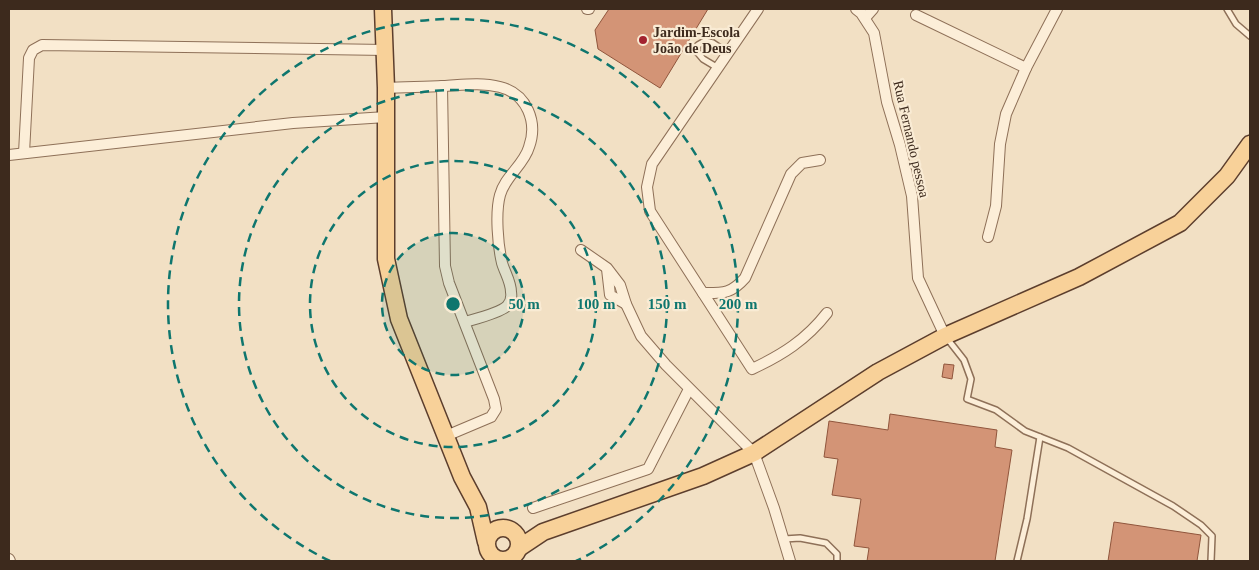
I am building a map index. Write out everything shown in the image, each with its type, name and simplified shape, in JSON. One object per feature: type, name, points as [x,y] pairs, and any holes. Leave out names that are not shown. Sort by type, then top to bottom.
[{"type":"main road","points":[[383,9],[386,50],[386,259],[399,319],[462,477],[478,507],[488,552],[496,559],[505,560],[512,556],[543,532],[703,476],[754,453],[878,372],[946,336],[1079,277],[1180,223],[1227,176],[1250,144]]},
{"type":"main road","points":[[478,507],[518,538],[512,556]]},
{"type":"main road","points":[[488,552],[491,533],[506,529],[543,532]]},
{"type":"street","points":[[758,9],[652,164],[647,187],[650,211],[752,369],[777,357],[813,331],[827,314]]},
{"type":"street","name":"Rua Fernando pessoa","points":[[856,9],[865,18],[874,33],[887,102],[900,145],[912,196],[918,278],[946,336]]},
{"type":"street","points":[[865,18],[873,9]]},
{"type":"street","points":[[988,237],[996,206],[1000,144],[1006,114],[1026,68],[1057,9]]},
{"type":"street","points":[[916,15],[1026,68]]},
{"type":"street","points":[[24,153],[29,58],[32,50],[42,45],[386,50]]},
{"type":"street","points":[[386,88],[482,84],[502,87],[516,95],[526,105],[532,121],[532,136],[529,149],[508,177],[500,195],[498,215],[500,246],[502,262],[512,290],[511,301],[506,308],[465,322]]},
{"type":"street","points":[[442,86],[445,266],[449,283],[494,399],[496,409],[491,416],[446,436]]},
{"type":"street","points":[[9,154],[293,123],[386,118]]},
{"type":"street","points":[[702,294],[720,293],[736,288],[745,278],[791,174],[802,163],[820,160]]},
{"type":"street","points":[[581,250],[607,268],[620,286],[626,304],[642,336],[666,365],[754,453],[774,508],[790,561]]},
{"type":"street","points":[[533,508],[648,469],[689,389]]},
{"type":"lane","points":[[1227,9],[1236,24],[1250,36]]},
{"type":"lane","points":[[718,68],[703,59],[697,52],[698,45],[705,41],[713,43],[728,54]]},
{"type":"lane","points":[[946,336],[964,360],[970,379],[967,399],[996,410],[1025,431],[1068,448],[1173,506],[1201,525],[1212,536],[1211,561]]},
{"type":"lane","points":[[1017,561],[1027,519],[1040,437]]},
{"type":"lane","points":[[784,538],[800,538],[826,543],[837,554],[837,561]]},
{"type":"building","name":"Jardim-Escola João de Deus","points":[[609,9],[708,9],[660,88],[598,49],[595,30]]},
{"type":"building","points":[[944,364],[954,365],[952,379],[942,377]]},
{"type":"building","points":[[890,414],[997,430],[995,447],[1012,450],[995,561],[867,561],[869,548],[854,546],[861,499],[832,495],[838,459],[824,457],[829,421],[888,430]]},
{"type":"building","points":[[1114,522],[1201,535],[1197,561],[1108,561]]},
{"type":"place","name":"Jardim-Escola João de Deus","points":[[643,40]]}]
